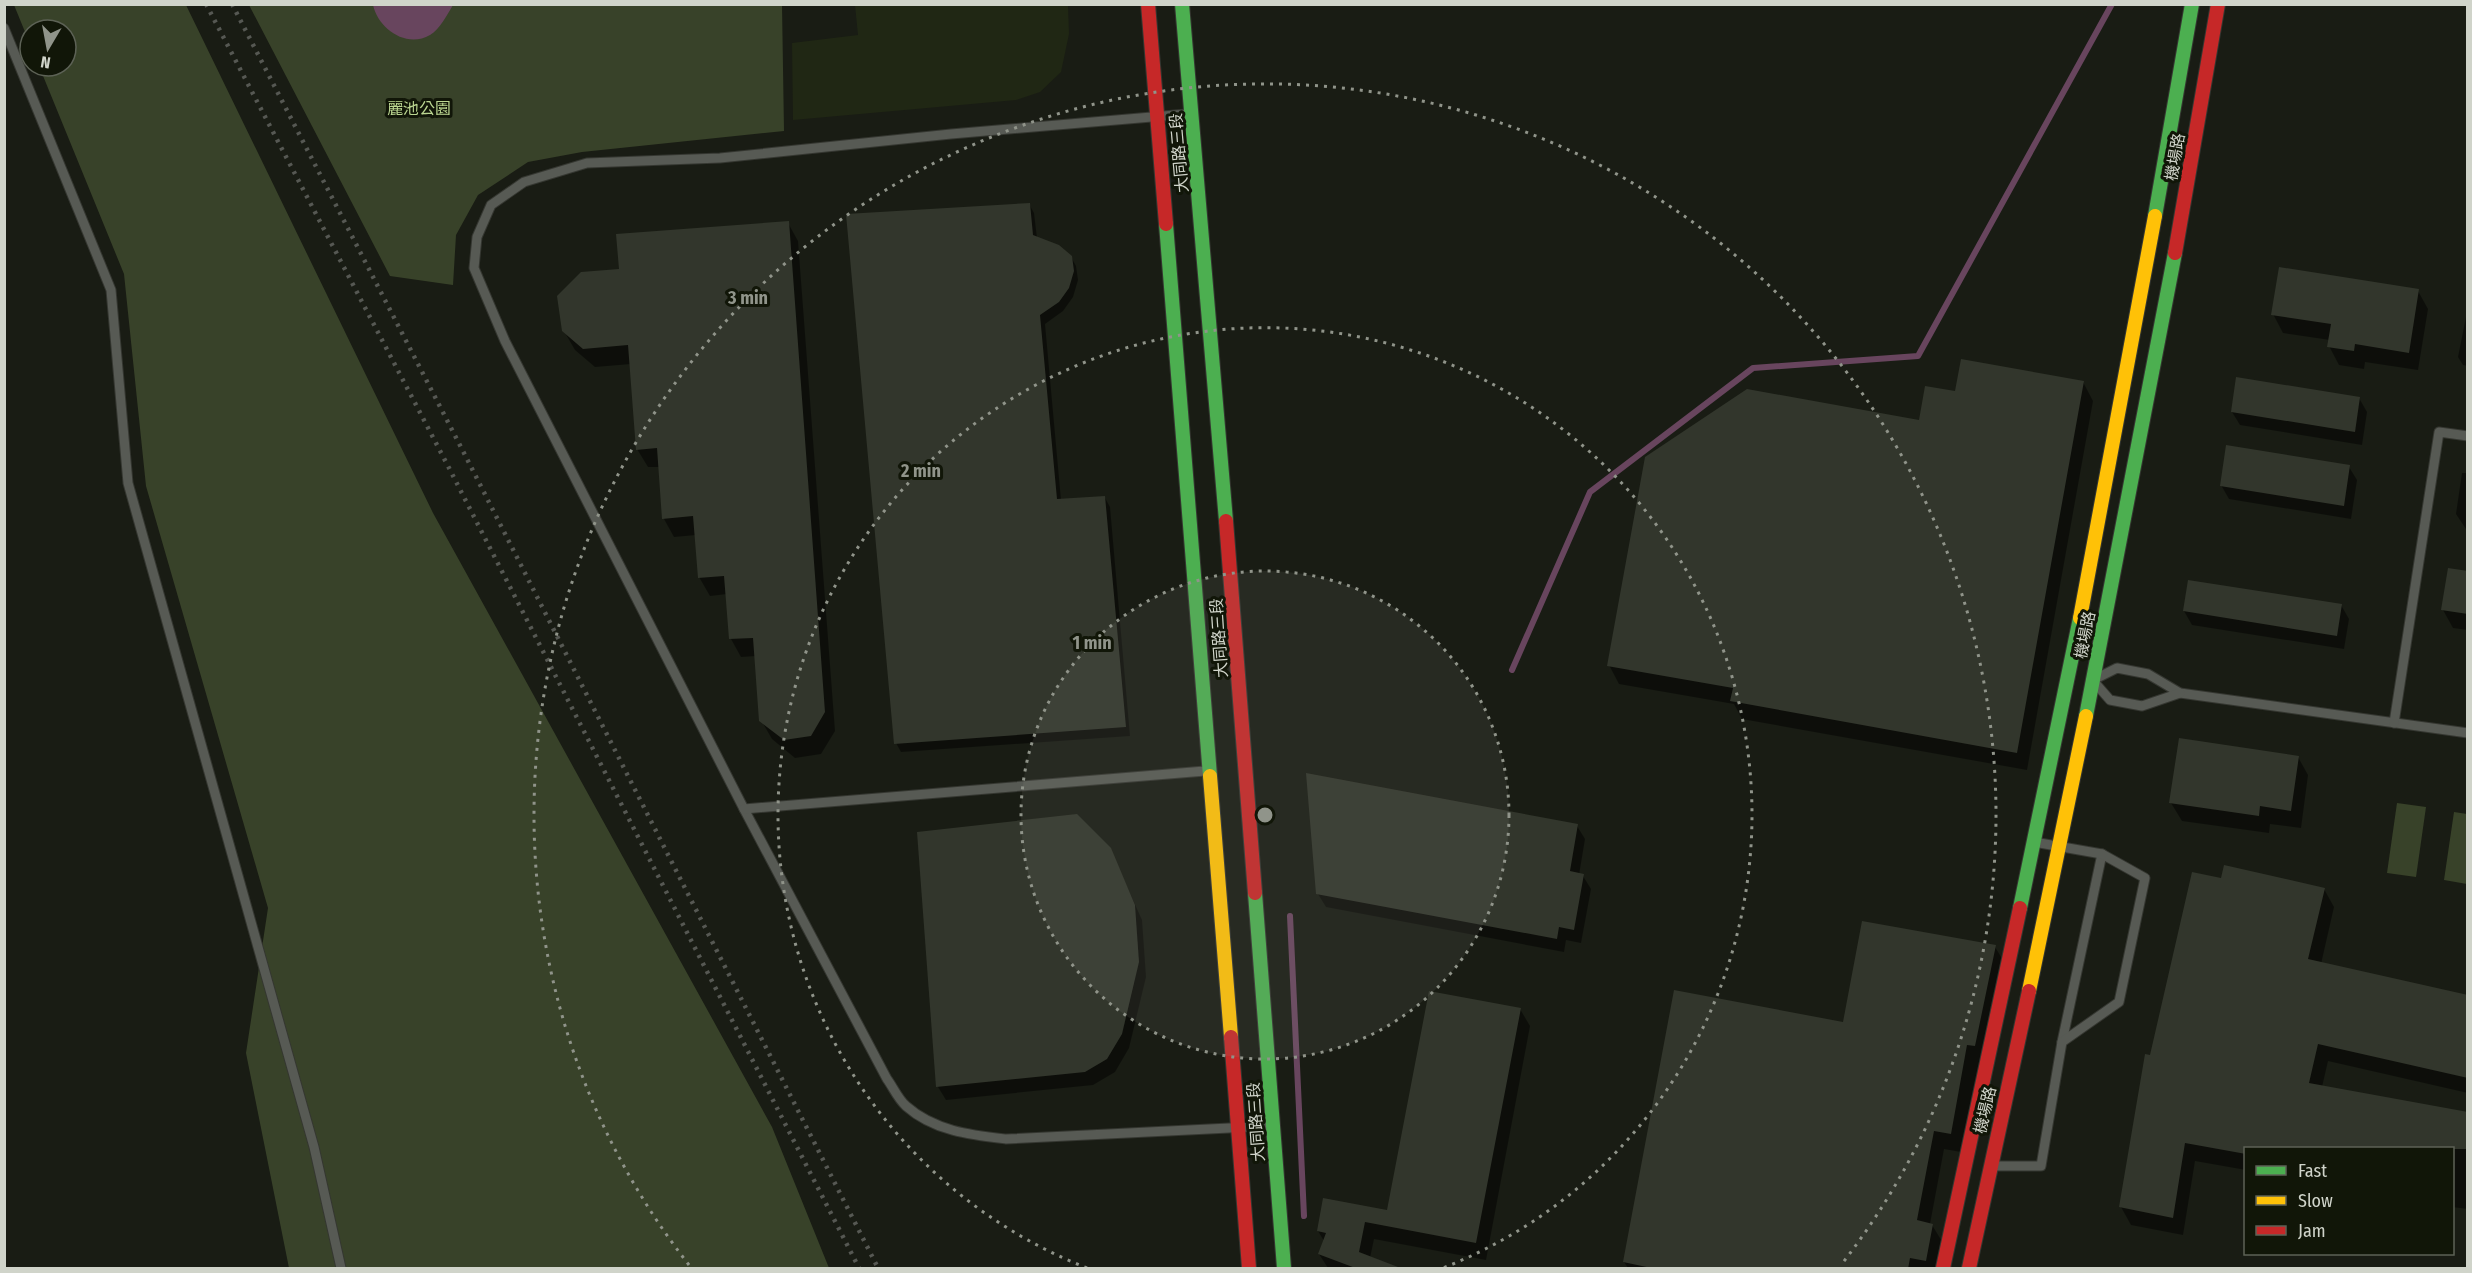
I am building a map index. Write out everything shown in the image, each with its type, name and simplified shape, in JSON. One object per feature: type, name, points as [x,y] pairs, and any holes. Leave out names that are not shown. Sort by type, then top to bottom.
[{"type":"street","name":"大同路三段","points":[[1148,4],[1249,1269]]},
{"type":"street","name":"大同路三段","points":[[1182,4],[1237,649],[1284,1269]]},
{"type":"street","name":"機場路","points":[[1943,1269],[1977,1166],[2059,847],[2081,678],[2152,234],[2192,4]]},
{"type":"street","name":"機場路","points":[[1969,1269],[1977,1166],[2034,842],[2081,678],[2179,230],[2218,4]]},
{"type":"lane","points":[[4,28],[111,290],[128,483],[314,1148],[341,1269]]},
{"type":"lane","points":[[1192,114],[951,134],[720,158],[587,163],[524,182],[491,205],[477,237],[474,268],[506,341],[744,809],[887,1079],[904,1105],[932,1124],[966,1134],[1006,1139],[1273,1126]]},
{"type":"lane","points":[[2394,723],[2439,432],[2468,436]]},
{"type":"lane","points":[[2081,678],[2117,668],[2148,674],[2180,693],[2468,733]]},
{"type":"lane","points":[[2081,678],[2110,700],[2142,706],[2180,693]]},
{"type":"lane","points":[[744,809],[1208,770]]},
{"type":"lane","points":[[2034,842],[2102,854],[2145,878],[2119,1002],[2062,1042]]},
{"type":"lane","points":[[1977,1166],[2041,1166],[2062,1042],[2102,854]]},
{"type":"shaded area","points":[[453,4],[443,22],[434,32],[421,39],[403,38],[394,34],[381,21],[373,5]]},
{"type":"shaded area","points":[[855,5],[1068,5],[1069,34],[1061,72],[1040,92],[1016,100],[793,120],[792,43],[858,35]]},
{"type":"green space","points":[[14,5],[186,5],[433,513],[772,1127],[829,1268],[289,1268],[246,1053],[268,908],[146,486],[124,274],[44,78],[78,78],[78,18],[19,18]]},
{"type":"green space","name":"麗池公園","points":[[249,5],[782,5],[784,131],[582,152],[528,162],[478,195],[456,235],[453,285],[390,276]]},
{"type":"green space","points":[[2397,803],[2426,807],[2416,877],[2387,873]]},
{"type":"green space","points":[[2454,812],[2467,814],[2467,884],[2444,880]]},
{"type":"building","points":[[1030,203],[1033,235],[1059,245],[1072,256],[1074,271],[1069,288],[1059,302],[1040,315],[1057,499],[1105,496],[1126,727],[894,744],[846,214]]},
{"type":"building","points":[[789,221],[825,712],[811,736],[784,740],[759,721],[753,638],[729,639],[724,576],[698,578],[693,516],[662,519],[657,448],[636,450],[628,345],[583,349],[562,331],[557,296],[581,272],[619,269],[616,234]]},
{"type":"building","points":[[2279,267],[2419,289],[2409,353],[2355,344],[2354,351],[2327,347],[2331,324],[2271,315]]},
{"type":"building","points":[[1961,359],[2084,381],[2017,753],[1730,701],[1733,688],[1607,666],[1645,457],[1747,389],[1919,420],[1925,386],[1955,391]]},
{"type":"building","points":[[2236,377],[2360,397],[2355,432],[2231,412]]},
{"type":"building","points":[[2226,445],[2350,465],[2344,506],[2220,486]]},
{"type":"building","points":[[2448,568],[2468,571],[2468,614],[2441,610]]},
{"type":"building","points":[[2188,580],[2342,604],[2337,636],[2183,611]]},
{"type":"building","points":[[2179,738],[2299,756],[2291,811],[2260,806],[2259,816],[2169,803]]},
{"type":"building","points":[[1306,773],[1578,824],[1570,871],[1584,874],[1574,930],[1559,927],[1557,939],[1316,894]]},
{"type":"building","points":[[1077,814],[1111,848],[1135,905],[1139,962],[1122,1034],[1107,1059],[1085,1072],[936,1087],[917,832]]},
{"type":"building","points":[[2224,865],[2325,888],[2308,959],[2468,995],[2468,1078],[2318,1044],[2309,1083],[2468,1112],[2468,1149],[2454,1149],[2454,1147],[2244,1147],[2244,1154],[2185,1143],[2173,1218],[2119,1207],[2145,1054],[2150,1055],[2192,872],[2221,878]]},
{"type":"building","points":[[1862,921],[1996,945],[1975,1046],[1967,1045],[1951,1134],[1934,1131],[1917,1220],[1933,1224],[1926,1261],[1910,1258],[1908,1269],[1656,1269],[1623,1262],[1674,990],[1843,1022]]},
{"type":"building","points":[[1429,991],[1521,1008],[1476,1243],[1365,1222],[1359,1252],[1398,1267],[1398,1269],[1358,1269],[1318,1254],[1326,1233],[1317,1231],[1323,1198],[1387,1210]]},
{"type":"waterway","points":[[1512,670],[1590,492],[1753,368],[1918,356],[2112,4]]},
{"type":"waterway","points":[[1290,916],[1304,1216]]},
{"type":"railway","points":[[206,4],[448,466],[859,1268]]},
{"type":"railway","points":[[232,4],[465,455],[878,1268]]},
{"type":"traffic: fast","points":[[1182,4],[1226,521]]},
{"type":"traffic: fast","points":[[2155,216],[2192,4]]},
{"type":"traffic: fast","points":[[1166,224],[1210,776]]},
{"type":"traffic: fast","points":[[2086,716],[2175,253]]},
{"type":"traffic: fast","points":[[2020,908],[2080,618]]},
{"type":"traffic: fast","points":[[1255,893],[1284,1268]]},
{"type":"traffic: slow","points":[[2080,618],[2155,216]]},
{"type":"traffic: slow","points":[[2029,991],[2086,716]]},
{"type":"traffic: slow","points":[[1210,776],[1231,1037]]},
{"type":"traffic: jam","points":[[1148,4],[1166,224]]},
{"type":"traffic: jam","points":[[2175,253],[2218,4]]},
{"type":"traffic: jam","points":[[1226,521],[1255,893]]},
{"type":"traffic: jam","points":[[1943,1268],[2020,908]]},
{"type":"traffic: jam","points":[[1969,1268],[2029,991]]},
{"type":"traffic: jam","points":[[1231,1037],[1249,1268]]}]
